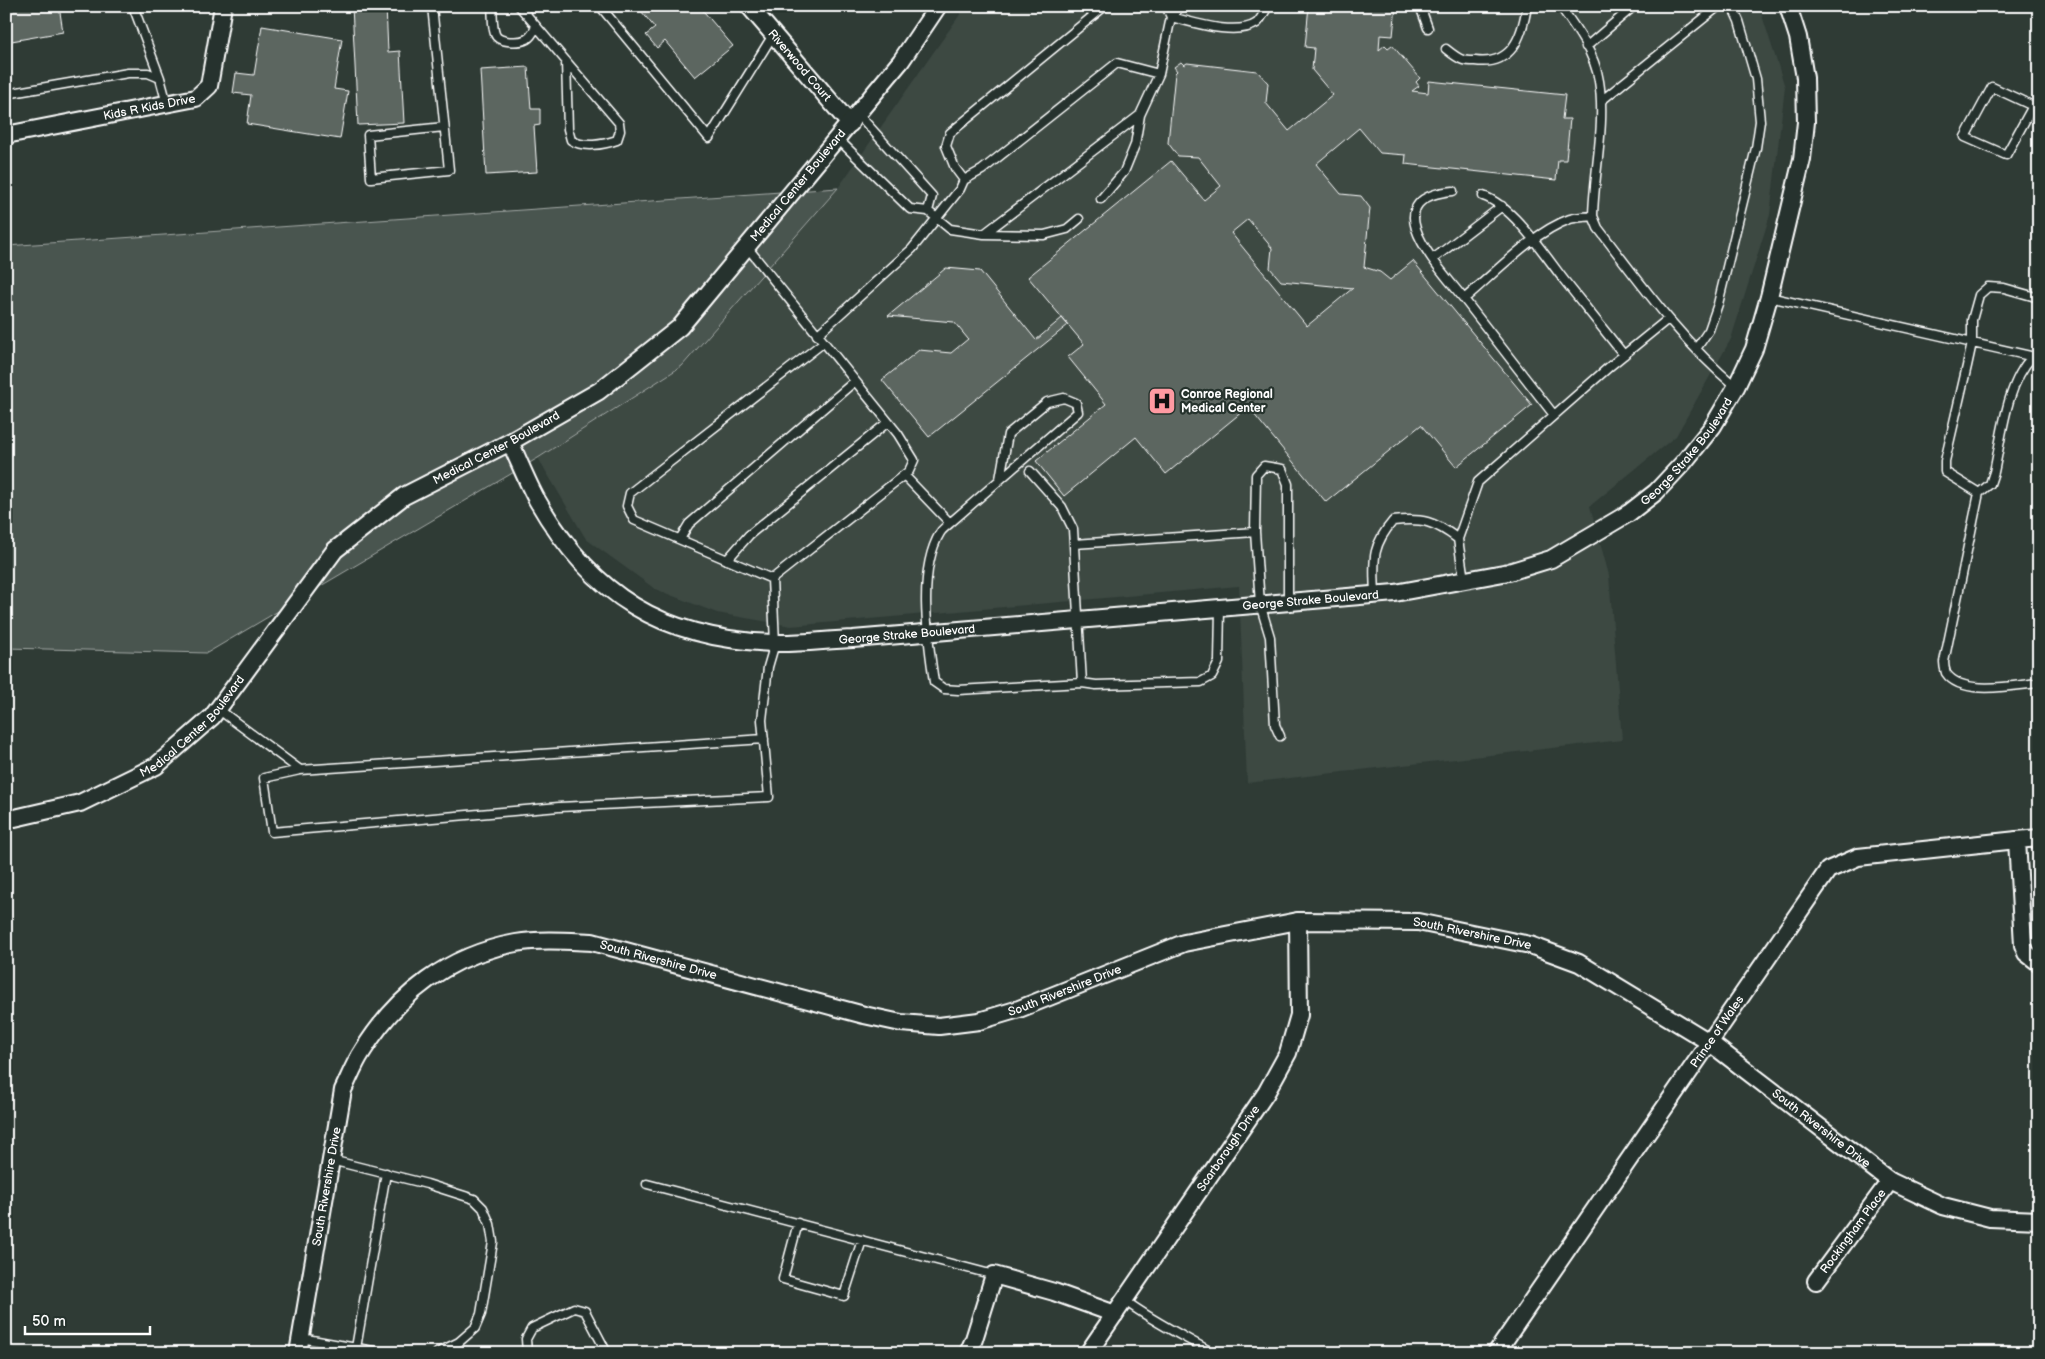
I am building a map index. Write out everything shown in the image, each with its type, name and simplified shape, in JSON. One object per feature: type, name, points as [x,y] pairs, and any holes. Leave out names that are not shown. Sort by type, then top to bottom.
[{"type":"street","name":"Kids R Kids Drive","points":[[6,135],[196,98],[209,86],[223,6]]},
{"type":"street","name":"Riverwood Court","points":[[749,6],[773,35],[854,119]]},
{"type":"street","name":"Medical Center Boulevard","points":[[6,820],[80,803],[156,766],[212,717],[335,550],[404,496],[510,442],[599,391],[680,327],[901,61],[938,6]]},
{"type":"street","name":"George Strake Boulevard","points":[[510,442],[536,499],[558,534],[589,572],[616,595],[654,618],[686,631],[728,640],[775,643],[1220,608],[1375,594],[1464,581],[1509,572],[1550,558],[1629,513],[1656,492],[1684,462],[1713,426],[1736,387],[1754,349],[1769,297],[1802,160],[1806,122],[1805,78],[1798,37],[1788,6]]},
{"type":"street","name":"Prince of Wales","points":[[1496,1353],[1828,870],[1858,857],[2039,838]]},
{"type":"street","points":[[2017,840],[2023,945],[2026,953],[2039,963]]},
{"type":"street","name":"South Rivershire Drive","points":[[299,1345],[343,1090],[361,1054],[384,1019],[414,991],[448,966],[481,952],[516,943],[554,940],[592,942],[864,1015],[901,1023],[939,1026],[979,1021],[1019,1009],[1184,943],[1298,920],[1418,922],[1530,945],[1579,963],[1709,1042],[1890,1180],[1943,1206],[1990,1218],[2039,1220]]},
{"type":"street","name":"Scarborough Drive","points":[[1088,1353],[1266,1093],[1288,1053],[1298,1015],[1298,920]]},
{"type":"street","name":"Rockingham Place","points":[[1816,1281],[1890,1180]]},
{"type":"street","points":[[968,1353],[994,1275],[1054,1292],[1120,1307]]},
{"type":"lane","points":[[133,6],[160,78],[166,104]]},
{"type":"lane","points":[[432,6],[449,170],[371,178],[368,135],[444,127]]},
{"type":"lane","points":[[492,6],[495,34],[499,39],[505,41],[525,40],[531,36],[536,27]]},
{"type":"lane","points":[[519,6],[619,123],[620,131],[617,140],[609,143],[578,145],[570,140],[566,61]]},
{"type":"lane","points":[[600,6],[709,138],[773,35]]},
{"type":"lane","points":[[964,180],[955,168],[946,146],[950,133],[1105,6]]},
{"type":"lane","points":[[1166,6],[1171,17]]},
{"type":"lane","points":[[1101,199],[1124,172],[1135,145],[1140,115],[1159,74],[1171,17],[1181,6]]},
{"type":"lane","points":[[1171,17],[1211,27],[1241,28],[1257,22],[1268,6]]},
{"type":"lane","points":[[1420,6],[1428,28]]},
{"type":"lane","points":[[1446,49],[1463,60],[1485,62],[1501,59],[1511,50],[1519,38],[1527,6]]},
{"type":"lane","points":[[1560,6],[1576,28],[1599,80],[1601,101],[1593,216],[1598,228],[1668,319],[1714,368],[1736,387]]},
{"type":"lane","points":[[1586,47],[1634,6]]},
{"type":"lane","points":[[1601,101],[1719,6]]},
{"type":"lane","points":[[1696,349],[1709,330],[1718,304],[1756,148],[1760,121],[1756,79],[1739,20],[1732,6]]},
{"type":"lane","points":[[817,334],[912,249],[960,189],[964,180],[982,170],[1117,63],[1159,74]]},
{"type":"lane","points":[[6,94],[128,73],[148,73],[160,78]]},
{"type":"lane","points":[[1992,87],[2036,107],[2006,155],[1965,137],[1992,87]]},
{"type":"lane","points":[[984,234],[1140,115]]},
{"type":"lane","points":[[854,119],[932,196],[928,211]]},
{"type":"lane","points":[[838,138],[910,209],[928,211],[950,229],[984,234],[1044,235],[1067,229],[1078,219]]},
{"type":"lane","points":[[1453,191],[1437,193],[1424,198],[1415,210],[1413,220],[1417,235],[1433,259],[1554,415]]},
{"type":"lane","points":[[1483,196],[1492,199],[1502,206],[1534,240],[1624,355]]},
{"type":"lane","points":[[1433,259],[1502,206]]},
{"type":"lane","points":[[1464,299],[1534,240],[1555,225],[1572,218],[1593,216]]},
{"type":"lane","points":[[747,247],[898,434],[914,460],[909,471],[772,579]]},
{"type":"lane","points":[[1979,493],[1945,472],[1945,461],[1972,343],[1972,320],[1979,295],[1988,287],[2004,288],[2039,298]]},
{"type":"lane","points":[[1769,297],[2035,357]]},
{"type":"lane","points":[[1464,581],[1458,540],[1478,482],[1668,319]]},
{"type":"lane","points":[[772,579],[634,520],[627,506],[630,493],[824,342]]},
{"type":"lane","points":[[2035,357],[2022,367],[2014,384],[1994,472],[1990,484],[1979,493],[1944,662],[1946,672],[1955,681],[1974,688],[2039,683]]},
{"type":"lane","points":[[680,540],[689,524],[855,381]]},
{"type":"lane","points":[[1000,479],[1008,434],[1047,402],[1064,398],[1076,403],[1078,412],[940,532],[927,573],[927,632],[934,682],[944,689],[1082,683],[1096,686],[1201,682],[1212,676],[1219,662],[1220,608]]},
{"type":"lane","points":[[727,560],[750,535],[888,422]]},
{"type":"lane","points":[[1280,736],[1275,725],[1270,637],[1260,604],[1255,532],[1256,475],[1264,466],[1282,470],[1288,484],[1288,602]]},
{"type":"lane","points":[[1030,471],[1062,507],[1073,530],[1080,620],[1082,683]]},
{"type":"lane","points":[[904,474],[950,522]]},
{"type":"lane","points":[[1375,594],[1374,553],[1382,534],[1393,521],[1415,519],[1441,526],[1458,540]]},
{"type":"lane","points":[[1074,544],[1255,532]]},
{"type":"lane","points":[[764,739],[300,770],[264,778],[272,832],[559,807],[769,797],[764,739],[762,720],[768,667],[775,643],[772,579]]},
{"type":"lane","points":[[218,709],[300,770]]},
{"type":"lane","points":[[331,1160],[427,1184],[474,1199],[483,1208],[490,1224],[493,1242],[481,1314],[476,1328],[459,1342],[437,1353]]},
{"type":"lane","points":[[356,1348],[386,1173]]},
{"type":"lane","points":[[647,1184],[994,1275]]},
{"type":"lane","points":[[798,1223],[783,1279],[844,1296],[862,1240]]},
{"type":"lane","points":[[1120,1307],[1168,1326],[1213,1353]]},
{"type":"lane","points":[[527,1353],[526,1339],[532,1328],[574,1308],[586,1312],[607,1353]]},
{"type":"lane","points":[[299,1345],[356,1348],[384,1353]]},
{"type":"shaded area","name":"Conroe Regional Medical Center","points":[[966,6],[1759,6],[1785,87],[1770,215],[1731,339],[1676,436],[1590,506],[1609,575],[1622,740],[1247,783],[1239,586],[791,626],[717,613],[655,589],[586,539],[538,458],[682,366],[838,188]]},
{"type":"shaded area","points":[[838,188],[682,366],[538,458],[207,653],[6,648],[6,246]]},
{"type":"building","points":[[6,6],[59,6],[63,32],[6,42]]},
{"type":"building","points":[[352,6],[386,6],[388,52],[400,51],[404,123],[358,125]]},
{"type":"building","points":[[637,6],[699,6],[733,46],[695,77],[665,41],[657,48],[646,35],[655,28]]},
{"type":"building","points":[[1309,6],[1396,6],[1393,36],[1380,35],[1379,50],[1385,45],[1388,48],[1392,45],[1420,78],[1416,82],[1419,86],[1412,91],[1428,93],[1429,81],[1565,95],[1562,119],[1570,119],[1566,160],[1558,160],[1556,180],[1405,164],[1406,155],[1380,153],[1359,128],[1316,164],[1341,194],[1361,196],[1370,208],[1364,267],[1380,272],[1390,280],[1413,261],[1532,405],[1456,467],[1421,425],[1326,502],[1248,407],[1166,474],[1136,437],[1064,496],[1036,461],[1106,404],[1068,357],[1084,344],[1028,277],[1171,161],[1204,200],[1221,186],[1198,157],[1178,156],[1168,143],[1175,73],[1177,71],[1174,67],[1181,62],[1184,65],[1187,63],[1257,71],[1268,83],[1266,103],[1289,131],[1333,95],[1312,70],[1314,48],[1305,47]],"holes":[[[1248,219],[1272,248],[1270,268],[1281,281],[1353,288],[1307,326],[1231,233]]]},
{"type":"building","points":[[262,26],[342,39],[334,89],[348,91],[340,139],[247,124],[251,95],[233,93],[236,73],[254,75]]},
{"type":"building","points":[[528,67],[531,109],[540,109],[540,125],[534,126],[537,172],[486,175],[480,70]]},
{"type":"building","points":[[946,268],[980,271],[1036,340],[1062,318],[1068,325],[929,437],[882,380],[919,350],[951,353],[968,339],[954,322],[888,316]]},
{"type":"place","name":"Conroe Regional Medical Center","points":[[1162,401]]}]
